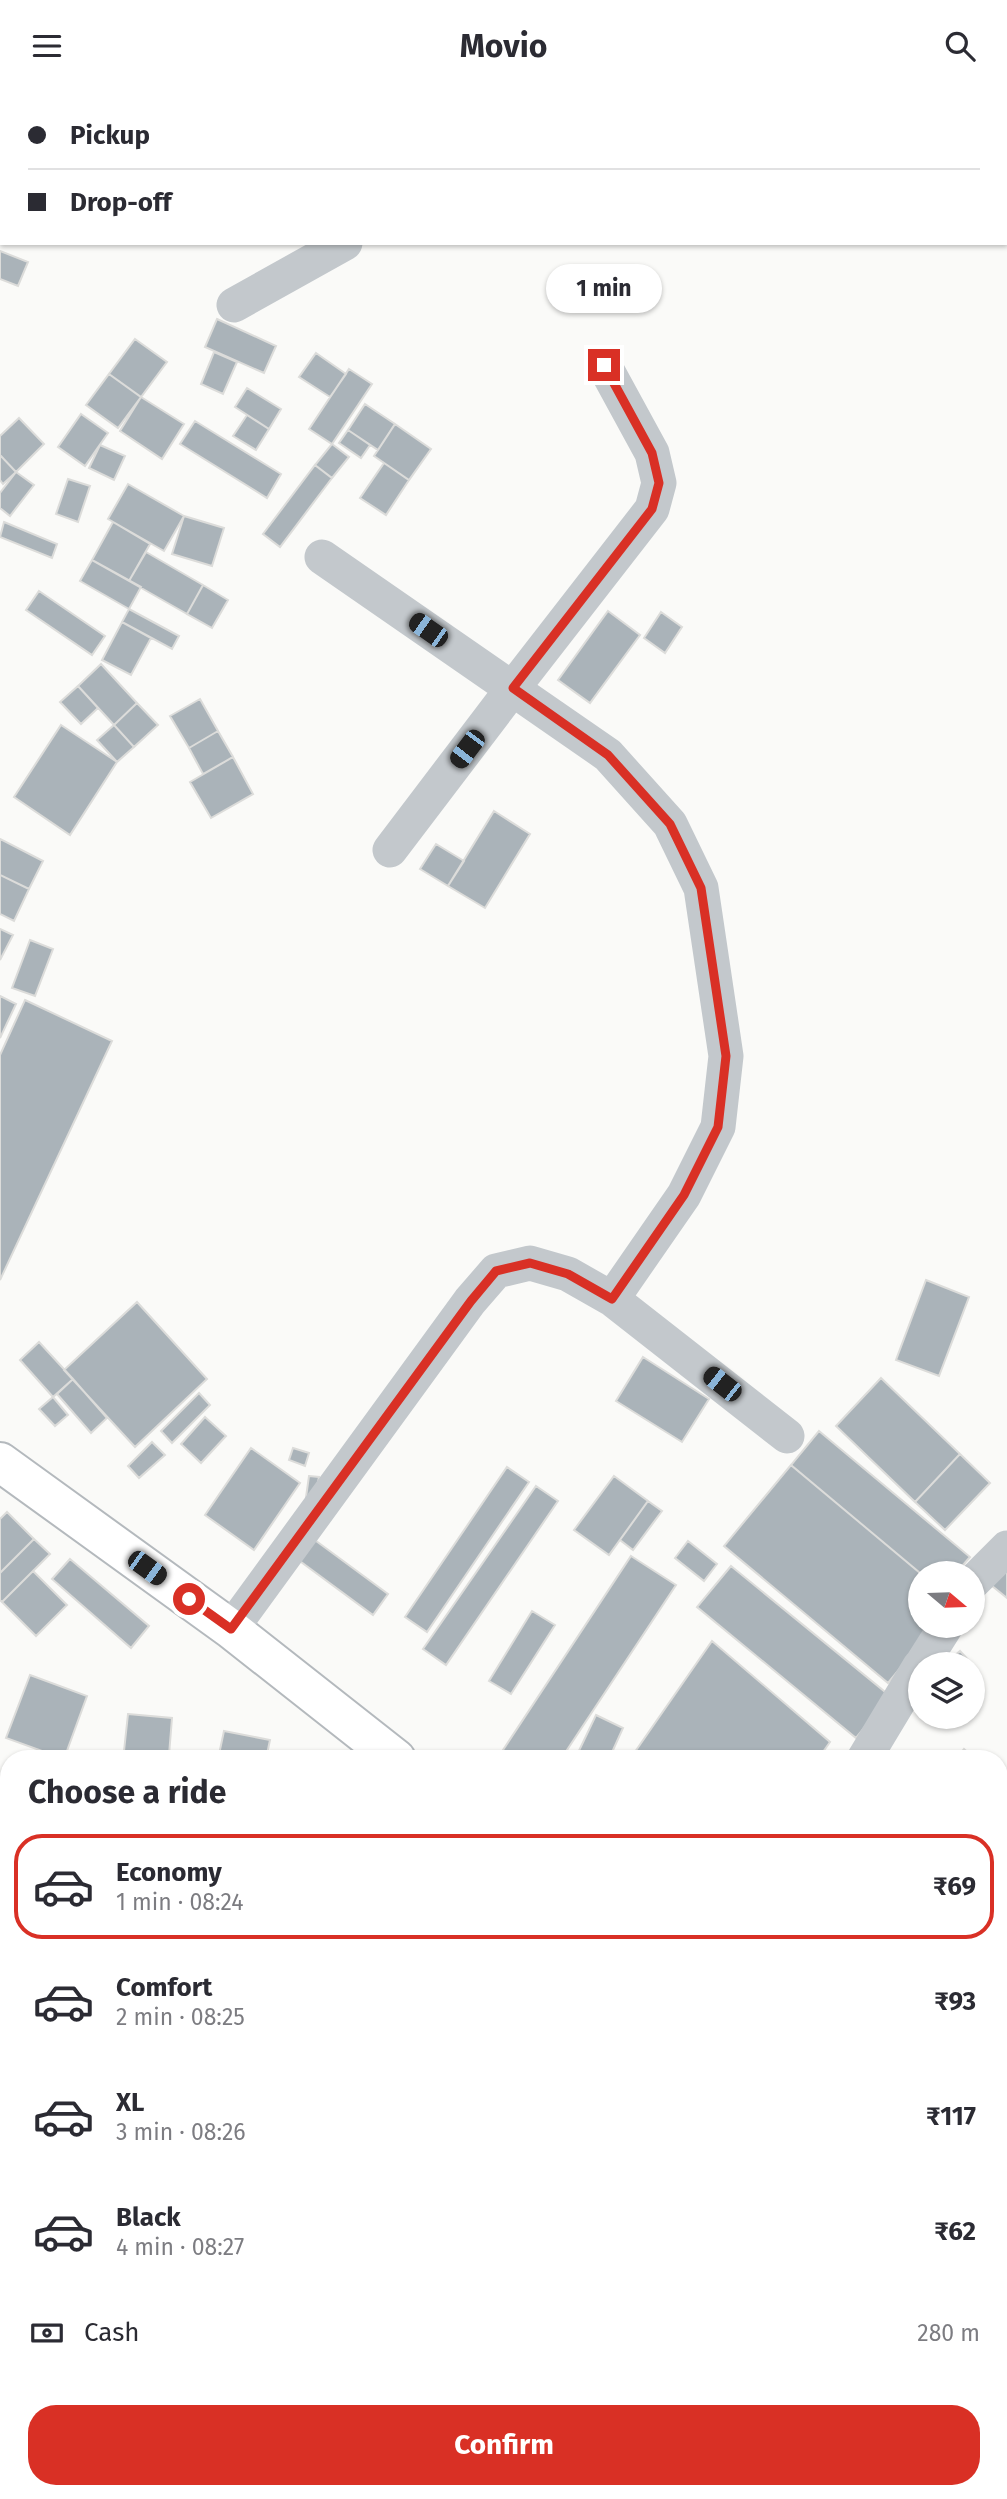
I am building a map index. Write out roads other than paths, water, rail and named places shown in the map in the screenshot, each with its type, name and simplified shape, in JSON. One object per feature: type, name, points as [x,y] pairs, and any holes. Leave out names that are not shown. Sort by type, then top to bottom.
[{"type":"highway","points":[[0,1462],[231,1629],[385,1750]]},
{"type":"street","points":[[234,305],[341,245]]},
{"type":"street","points":[[390,850],[652,509],[659,483],[652,453],[604,365]]},
{"type":"street","points":[[322,557],[608,755],[670,824],[701,888],[726,1056],[718,1127],[684,1195],[612,1299]]},
{"type":"street","points":[[231,1629],[463,1312],[496,1271],[530,1263],[568,1274],[612,1299],[787,1436]]},
{"type":"street","points":[[985,1570],[1007,1548]]},
{"type":"street","points":[[869,1750],[908,1686]]}]
